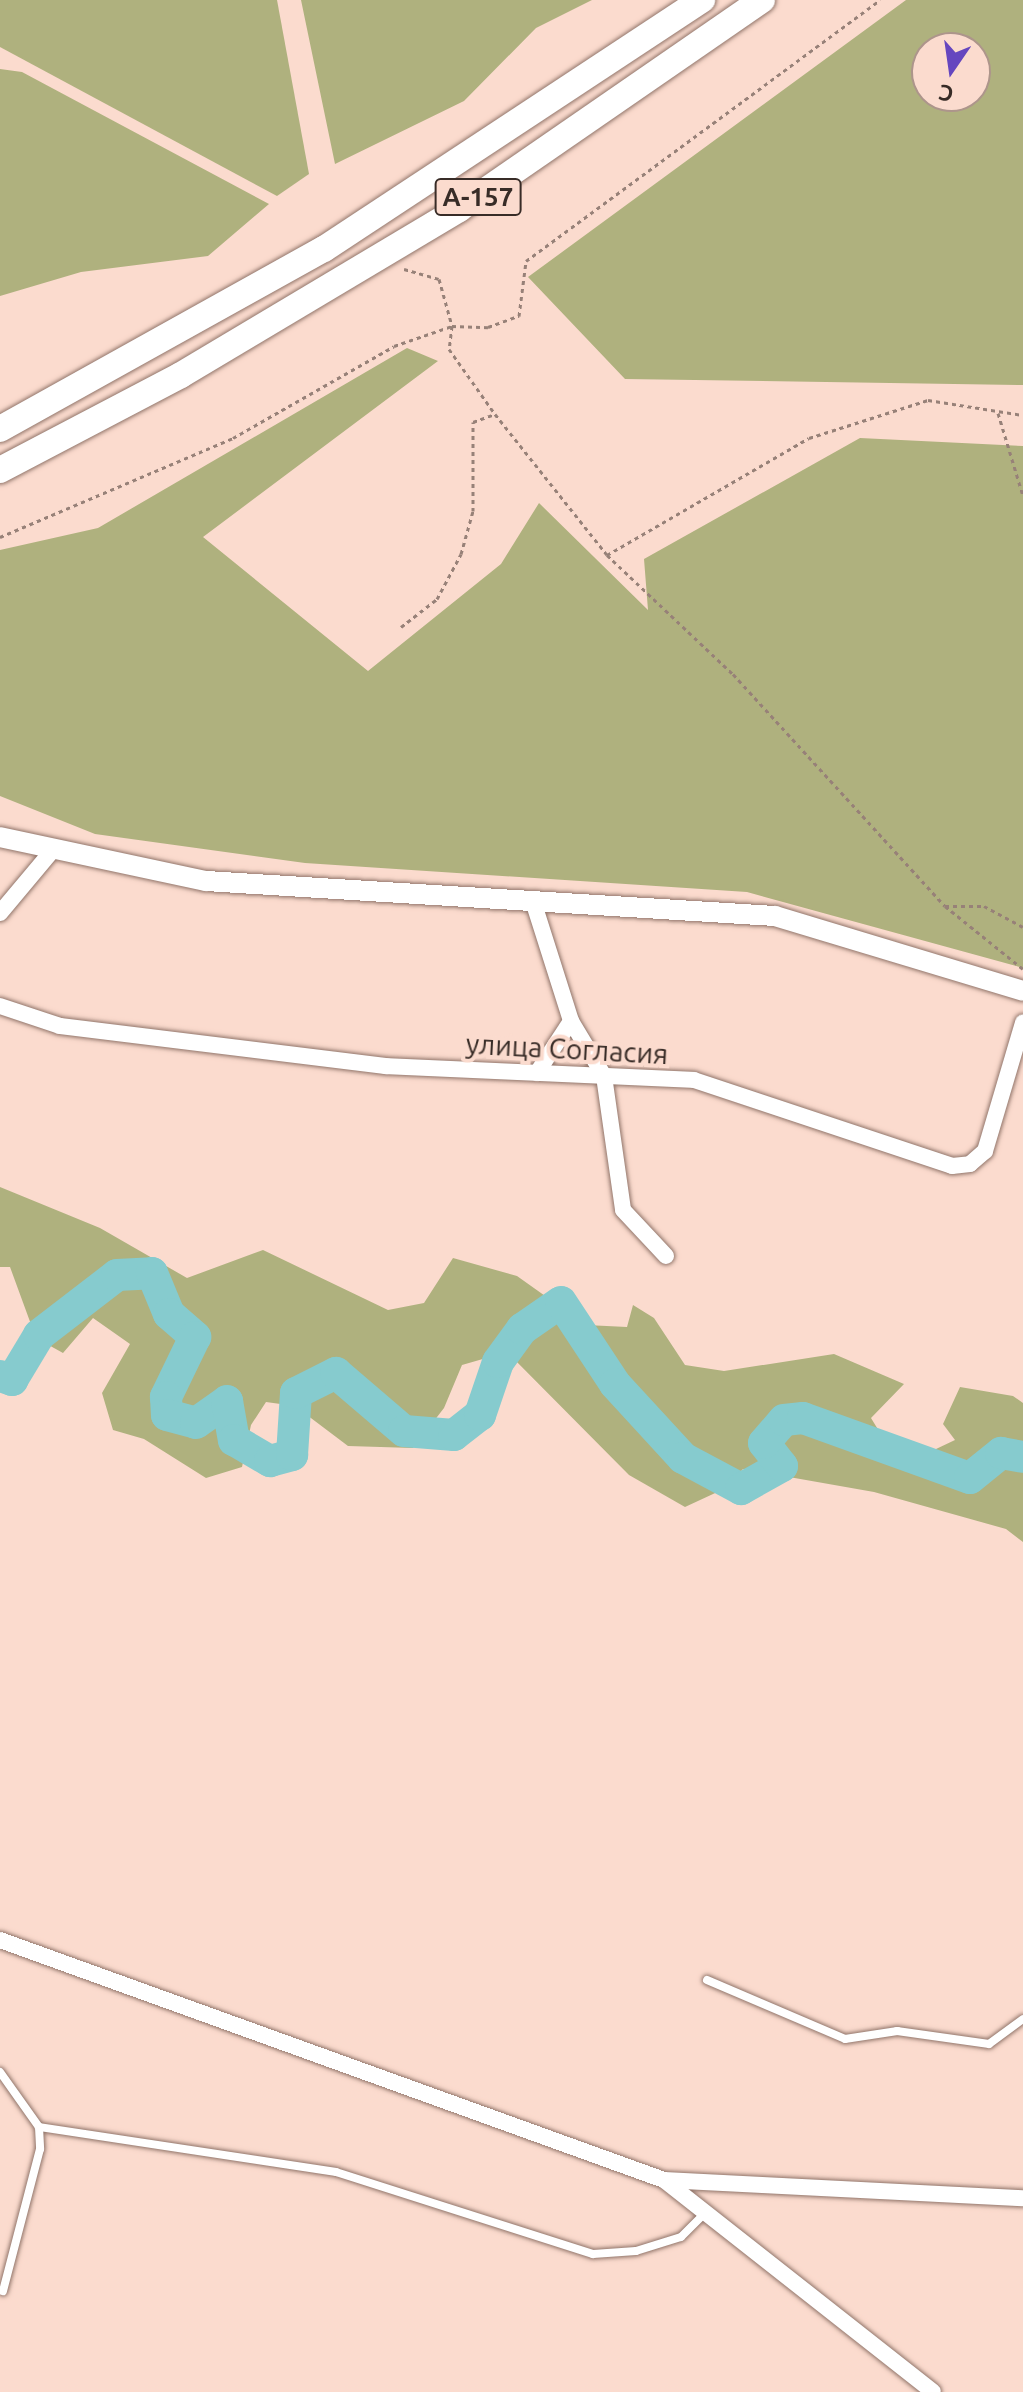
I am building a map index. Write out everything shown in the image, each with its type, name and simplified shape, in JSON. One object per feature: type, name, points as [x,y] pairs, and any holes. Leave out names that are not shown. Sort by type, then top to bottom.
[{"type":"main road","name":"А-157","points":[[0,429],[324,249],[702,0]]},
{"type":"main road","name":"А-157","points":[[0,470],[181,375],[386,253],[581,130],[762,0]]},
{"type":"street","points":[[0,837],[52,851],[206,881],[775,916],[1023,991]]},
{"type":"street","points":[[0,913],[52,851]]},
{"type":"street","points":[[533,901],[571,1021],[604,1076],[623,1210],[666,1256]]},
{"type":"street","name":"улица Согласия","points":[[0,1006],[60,1026],[386,1066],[694,1080],[952,1166],[970,1164],[985,1151],[1023,1023]]},
{"type":"street","points":[[537,1073],[571,1021]]},
{"type":"street","points":[[0,1940],[664,2180],[1023,2198]]},
{"type":"street","points":[[664,2180],[933,2392]]},
{"type":"lane","points":[[707,1980],[845,2039],[897,2031],[989,2044],[1023,2019]]},
{"type":"lane","points":[[0,2072],[39,2127],[40,2149],[3,2291]]},
{"type":"lane","points":[[39,2127],[336,2172],[593,2254],[636,2251],[681,2237],[705,2213]]},
{"type":"path","points":[[0,537],[233,438],[394,346],[452,326],[488,327],[519,316],[526,261],[880,0]]},
{"type":"path","points":[[386,253],[403,269],[439,279],[452,326],[453,359],[607,555],[733,674],[945,906],[1023,969]]},
{"type":"path","points":[[607,555],[809,438],[928,400],[1023,415]]},
{"type":"path","points":[[998,413],[1023,496]]},
{"type":"path","points":[[401,627],[437,599],[461,554],[473,511],[473,422],[497,417]]},
{"type":"path","points":[[945,906],[984,906],[1023,927]]},
{"type":"green space","points":[[0,0],[277,0],[309,174],[277,196],[0,47]]},
{"type":"green space","points":[[301,0],[592,0],[536,28],[464,101],[335,164]]},
{"type":"green space","points":[[906,0],[1023,0],[1023,385],[625,379],[528,277]]},
{"type":"green space","points":[[0,69],[22,72],[269,204],[208,256],[81,272],[0,296]]},
{"type":"green space","points":[[407,348],[438,361],[203,537],[368,671],[501,564],[539,503],[648,610],[644,559],[860,438],[1023,446],[1023,968],[747,892],[305,863],[95,834],[0,796],[0,550],[98,528]]},
{"type":"green space","points":[[0,1187],[100,1228],[187,1278],[263,1250],[388,1310],[424,1303],[453,1258],[517,1276],[586,1325],[627,1327],[633,1305],[654,1318],[685,1365],[724,1371],[834,1354],[904,1384],[871,1418],[885,1441],[917,1458],[955,1440],[943,1424],[960,1387],[1013,1396],[1023,1403],[1023,1542],[1006,1529],[874,1492],[743,1469],[726,1488],[685,1507],[629,1475],[507,1352],[462,1365],[444,1408],[413,1448],[348,1446],[295,1406],[266,1402],[251,1425],[242,1467],[206,1478],[144,1439],[113,1430],[102,1393],[130,1344],[93,1318],[63,1353],[36,1338],[10,1267],[0,1267]]},
{"type":"waterway","points":[[0,1376],[12,1380],[39,1335],[117,1275],[152,1273],[169,1314],[195,1337],[166,1397],[167,1415],[196,1423],[227,1401],[234,1440],[270,1461],[292,1455],[296,1393],[336,1373],[404,1431],[454,1435],[480,1415],[498,1362],[522,1329],[561,1302],[615,1384],[683,1458],[741,1489],[782,1466],[764,1443],[784,1420],[803,1418],[970,1478],[1001,1453],[1023,1457]]}]
